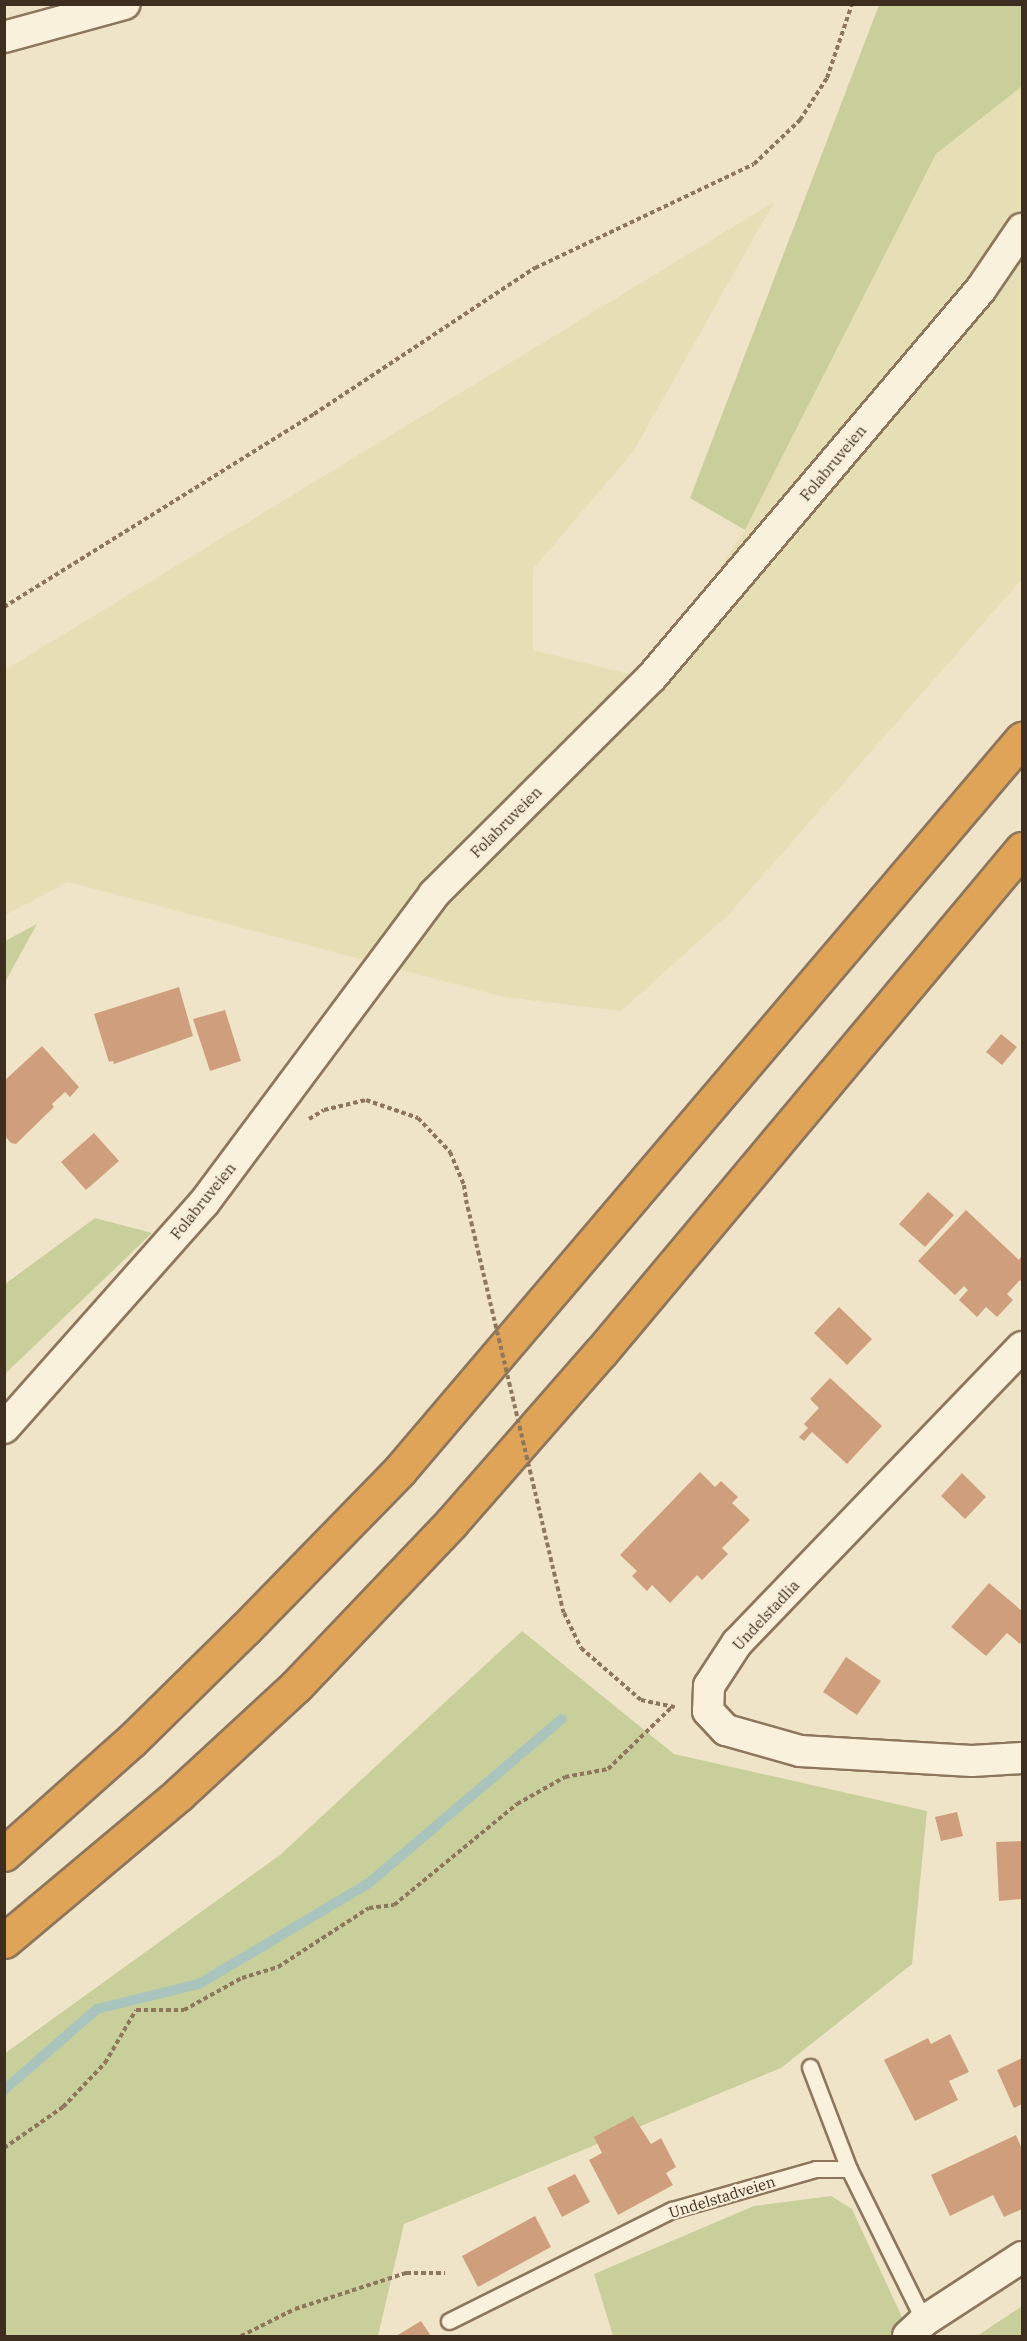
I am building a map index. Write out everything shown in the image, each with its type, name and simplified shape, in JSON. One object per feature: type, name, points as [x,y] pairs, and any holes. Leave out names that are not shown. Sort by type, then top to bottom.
[{"type":"highway","points":[[4,1854],[138,1734],[245,1629],[400,1470],[1023,740]]},
{"type":"highway","points":[[4,1941],[179,1794],[296,1686],[444,1531],[601,1352],[1023,849]]},
{"type":"street","points":[[4,37],[125,4]]},
{"type":"street","name":"Folabruveien","points":[[4,1428],[204,1203],[434,894],[651,678],[981,289],[1023,229]]},
{"type":"street","name":"Undelstadlia","points":[[708,1711],[709,1686],[737,1642],[1023,1347]]},
{"type":"street","points":[[708,1711],[726,1730],[800,1751],[972,1761],[1023,1758]]},
{"type":"street","points":[[916,2329],[1023,2257]]},
{"type":"lane","points":[[810,2067],[849,2169],[916,2329]]},
{"type":"lane","name":"Undelstadveien","points":[[449,2321],[672,2210],[816,2169],[849,2169]]},
{"type":"path","points":[[4,607],[314,414],[535,268],[754,164],[800,120],[827,78],[852,4]]},
{"type":"path","points":[[307,1120],[324,1110],[366,1100],[418,1118],[450,1152],[464,1185],[564,1614],[581,1648],[641,1700],[708,1711]]},
{"type":"path","points":[[4,2148],[63,2107],[105,2063],[136,2010],[184,2010],[242,1978],[278,1967],[369,1908],[394,1905],[517,1804],[565,1777],[608,1769],[673,1707]]},
{"type":"path","points":[[241,2337],[295,2309],[406,2273],[445,2273]]},
{"type":"shaded area","points":[[1022,86],[1022,579],[729,914],[621,1011],[504,997],[68,882],[5,915],[5,670],[774,202],[633,452],[533,569],[533,650],[645,678],[745,530],[936,154]]},
{"type":"green space","points":[[879,5],[1022,5],[1022,86],[936,154],[745,530],[690,498]]},
{"type":"green space","points":[[37,924],[5,982],[5,941]]},
{"type":"green space","points":[[95,1218],[152,1233],[5,1374],[5,1284]]},
{"type":"green space","points":[[522,1631],[674,1754],[927,1811],[912,1964],[781,2068],[404,2224],[378,2336],[5,2336],[4,2054],[280,1855]]},
{"type":"green space","points":[[831,2196],[852,2209],[907,2328],[898,2336],[613,2336],[594,2274],[754,2206]]},
{"type":"green space","points":[[1022,2306],[1022,2336],[977,2336]]},
{"type":"building","points":[[179,987],[193,1036],[114,1064],[113,1061],[109,1062],[94,1014]]},
{"type":"building","points":[[225,1010],[241,1061],[210,1071],[193,1019]]},
{"type":"building","points":[[1001,1034],[1017,1047],[1002,1065],[986,1052]]},
{"type":"building","points":[[42,1046],[79,1087],[70,1097],[65,1092],[52,1104],[54,1107],[16,1144],[11,1143],[4,1135],[4,1081]]},
{"type":"building","points":[[94,1133],[119,1161],[86,1190],[61,1162]]},
{"type":"building","points":[[928,1192],[954,1215],[925,1247],[899,1224]]},
{"type":"building","points":[[966,1210],[1019,1260],[1022,1255],[1022,1283],[1020,1280],[1007,1294],[1013,1300],[997,1317],[986,1307],[977,1317],[959,1300],[968,1290],[964,1286],[955,1295],[918,1261]]},
{"type":"building","points":[[839,1307],[872,1339],[847,1365],[814,1333]]},
{"type":"building","points":[[830,1378],[882,1426],[847,1464],[812,1432],[804,1441],[799,1437],[808,1428],[804,1424],[819,1408],[810,1399]]},
{"type":"building","points":[[700,1472],[715,1487],[721,1481],[738,1497],[732,1503],[750,1520],[722,1548],[728,1554],[702,1580],[697,1575],[670,1603],[652,1585],[647,1591],[632,1576],[637,1571],[620,1555]]},
{"type":"building","points":[[962,1473],[986,1497],[965,1519],[941,1496]]},
{"type":"building","points":[[989,1583],[1022,1611],[1022,1640],[1020,1644],[1007,1633],[986,1656],[951,1627]]},
{"type":"building","points":[[846,1657],[881,1681],[857,1715],[823,1692]]},
{"type":"building","points":[[957,1812],[963,1836],[941,1841],[935,1817]]},
{"type":"building","points":[[1022,1841],[1022,1899],[999,1901],[996,1842]]},
{"type":"building","points":[[950,2034],[969,2072],[949,2081],[958,2100],[915,2121],[884,2060],[928,2038],[931,2044]]},
{"type":"building","points":[[1022,2058],[1022,2104],[1014,2108],[997,2070]]},
{"type":"building","points":[[633,2116],[651,2144],[661,2138],[676,2167],[666,2173],[673,2185],[618,2215],[589,2160],[602,2153],[594,2137]]},
{"type":"building","points":[[1016,2135],[1022,2149],[1022,2209],[1004,2217],[993,2195],[950,2216],[931,2175]]},
{"type":"building","points":[[575,2174],[590,2202],[562,2217],[547,2188]]},
{"type":"building","points":[[535,2216],[551,2247],[478,2287],[462,2256]]},
{"type":"building","points":[[421,2321],[431,2336],[396,2336]]},
{"type":"waterway","points":[[4,2090],[97,2009],[199,1984],[369,1883],[562,1719]]}]
